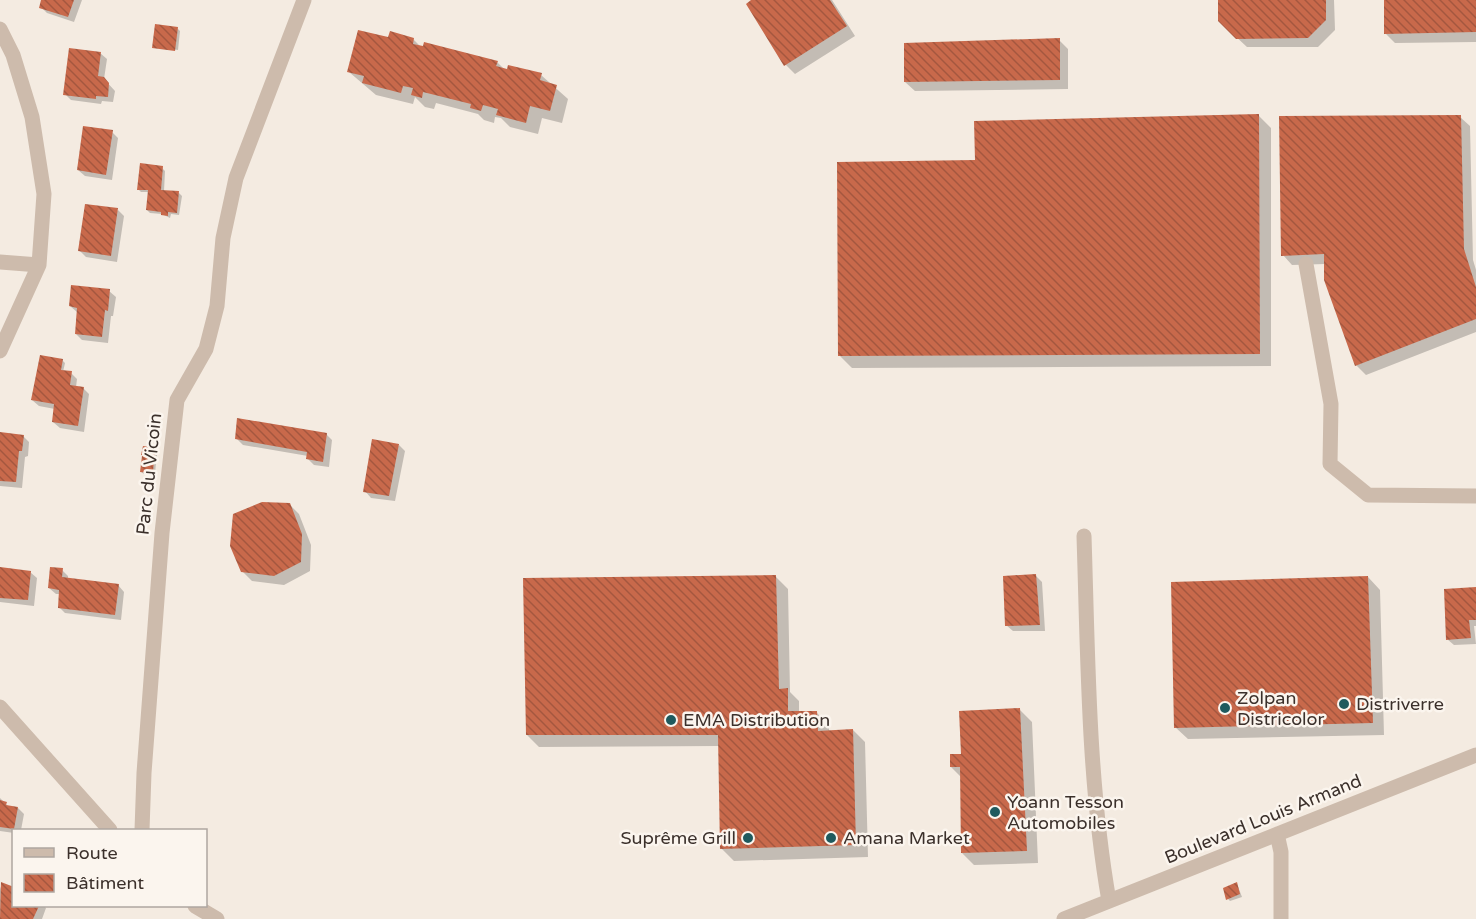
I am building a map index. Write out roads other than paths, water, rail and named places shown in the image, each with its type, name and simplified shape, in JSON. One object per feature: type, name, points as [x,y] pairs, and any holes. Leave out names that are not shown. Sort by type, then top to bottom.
[{"type":"street","name":"Parc du Vicoin","points":[[142,829],[144,773],[162,533],[177,400],[206,349],[217,306],[223,238],[236,178],[304,0]]},
{"type":"street","points":[[0,29],[12,55],[32,117],[44,194],[39,265],[0,351]]},
{"type":"street","points":[[0,262],[39,265]]},
{"type":"street","points":[[1306,264],[1331,404],[1330,464],[1368,495],[1476,496]]},
{"type":"street","points":[[1084,536],[1090,742],[1096,824],[1109,901]]},
{"type":"street","points":[[0,707],[108,829]]},
{"type":"street","name":"Boulevard Louis Armand","points":[[1064,919],[1476,755]]},
{"type":"street","points":[[1277,834],[1281,852],[1281,919]]},
{"type":"street","points":[[197,907],[217,919]]},
{"type":"place","name":"Distriverre","points":[[1344,704]]},
{"type":"place","name":"Zolpan Districolor","points":[[1225,708]]},
{"type":"place","name":"EMA Distribution","points":[[671,720]]},
{"type":"place","name":"Yoann Tesson Automobiles","points":[[995,812]]},
{"type":"place","name":"Suprême Grill","points":[[748,838]]},
{"type":"place","name":"Amana Market","points":[[831,838]]}]
